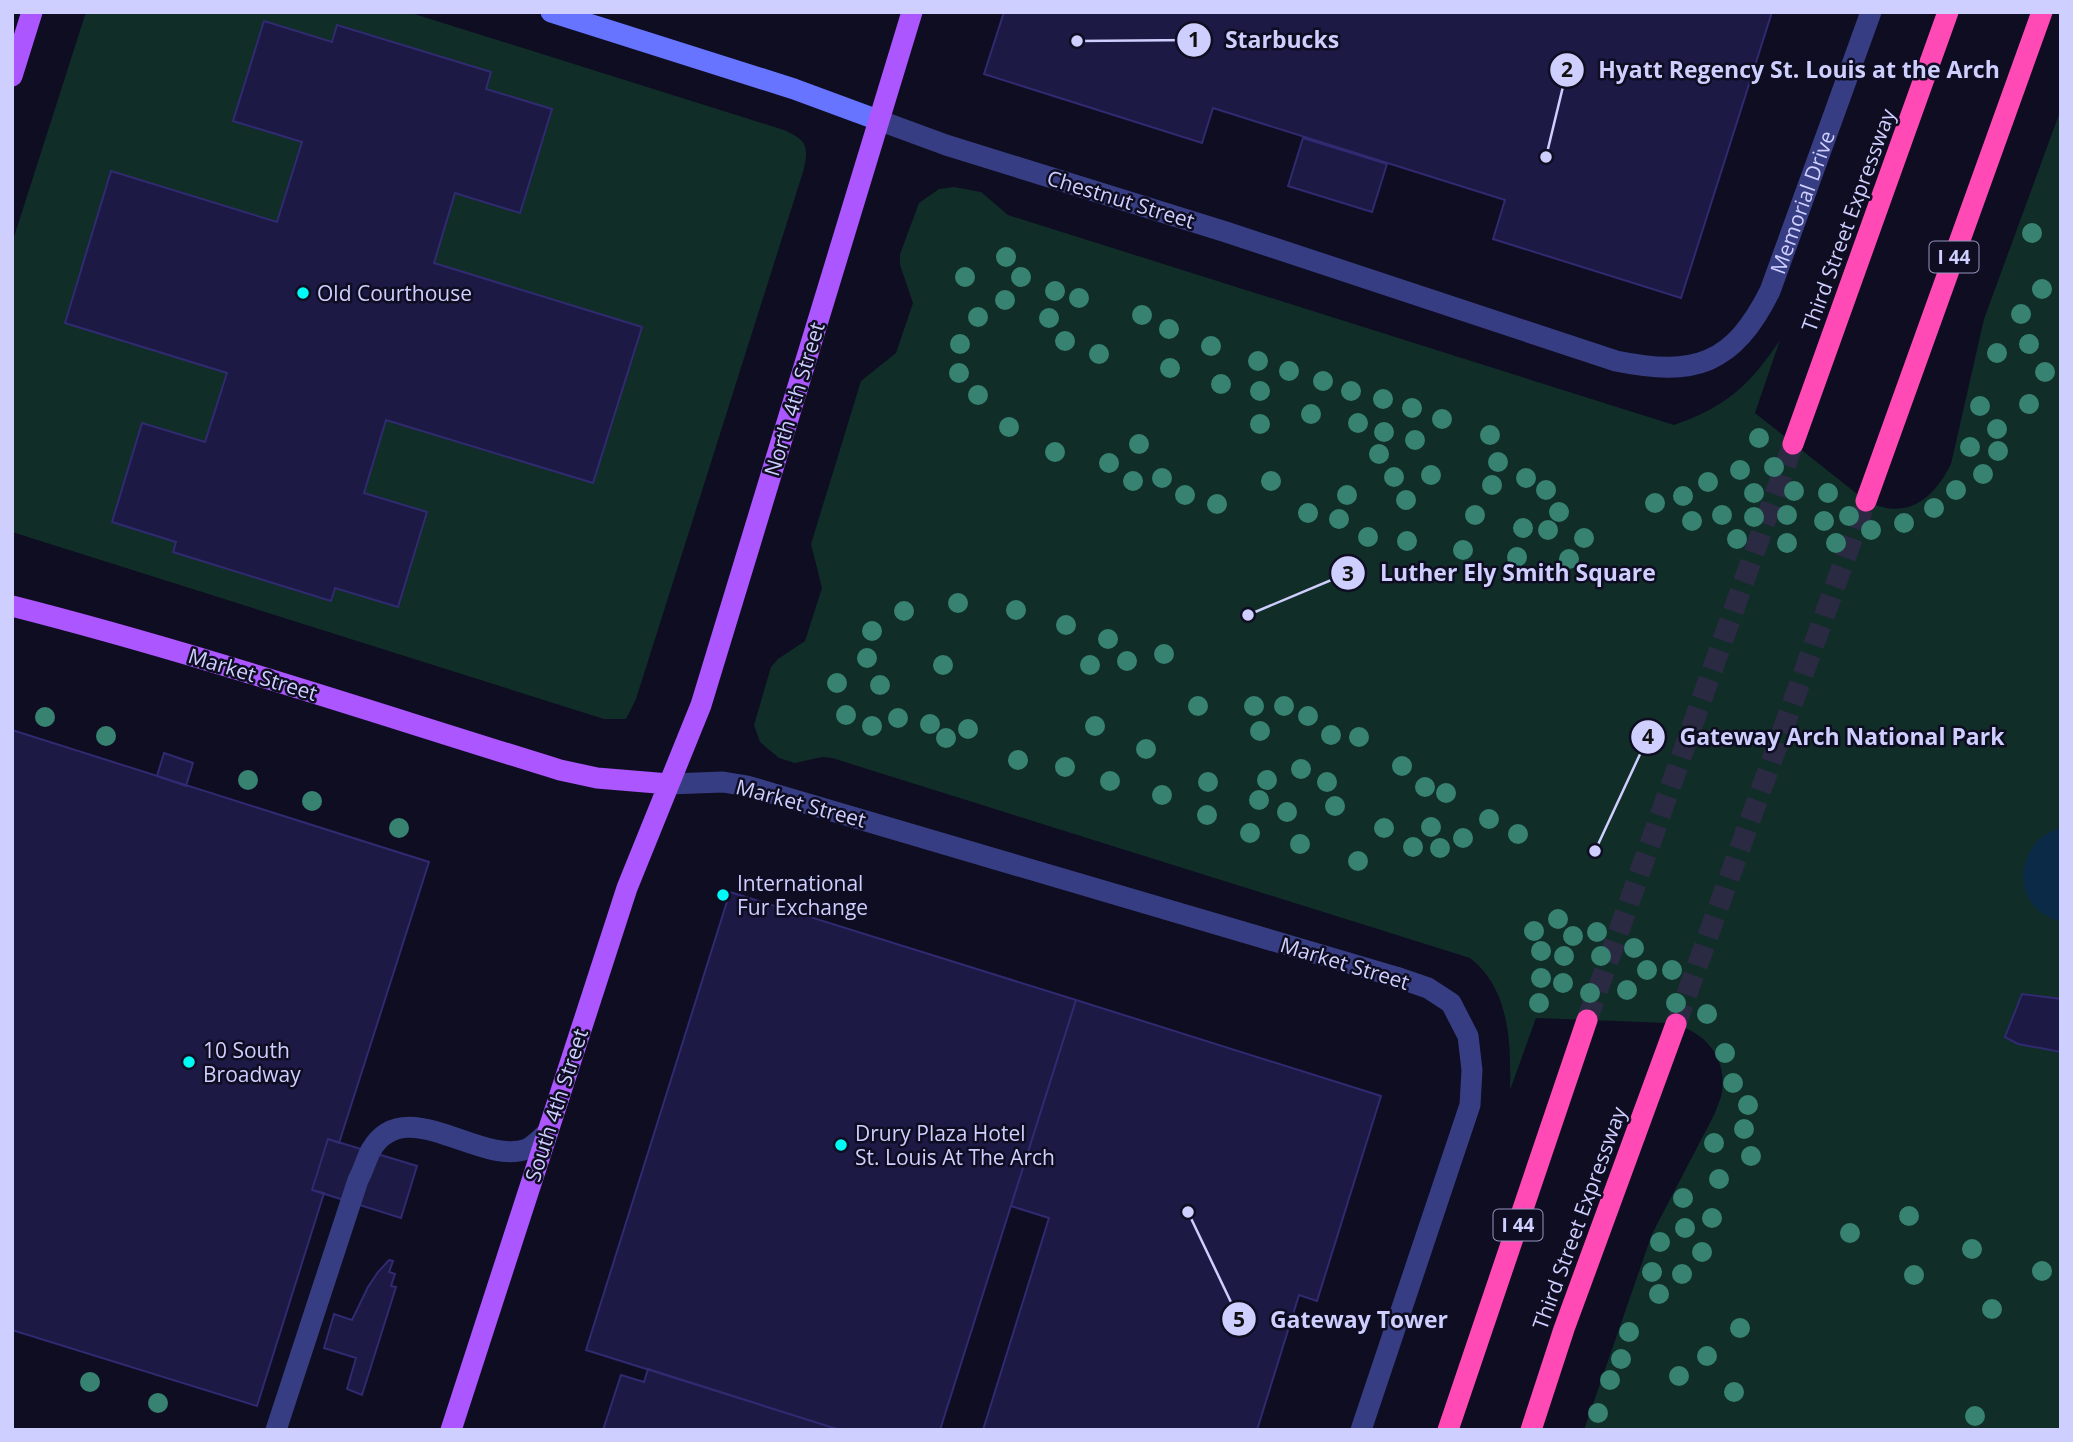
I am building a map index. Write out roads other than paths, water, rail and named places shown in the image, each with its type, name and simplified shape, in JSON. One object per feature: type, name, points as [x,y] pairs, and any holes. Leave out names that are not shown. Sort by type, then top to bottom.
[{"type":"highway","name":"Third Street Expressway","points":[[1793,444],[1948,12]]},
{"type":"highway","name":"I 44","points":[[1866,501],[2042,12]]},
{"type":"highway","name":"I 44","points":[[1448,1430],[1587,1020]]},
{"type":"highway","name":"Third Street Expressway","points":[[1531,1430],[1564,1329],[1676,1024]]},
{"type":"main road","points":[[12,76],[32,12]]},
{"type":"main road","name":"North 4th Street","points":[[669,784],[705,691],[912,12]]},
{"type":"main road","name":"Market Street","points":[[12,606],[220,663],[560,770],[597,778],[669,784]]},
{"type":"main road","name":"South 4th Street","points":[[451,1430],[627,888],[669,784]]},
{"type":"street","name":"Chestnut Street","points":[[551,12],[794,89],[946,145],[1226,232],[1616,360],[1664,368],[1694,365]]},
{"type":"street","name":"Memorial Drive","points":[[1694,365],[1720,355],[1741,337],[1758,315],[1770,291],[1871,12]]},
{"type":"street","name":"Market Street","points":[[669,784],[723,782],[747,786],[1428,988],[1451,1003],[1468,1036],[1472,1070],[1469,1105],[1362,1430]]},
{"type":"street","points":[[275,1430],[358,1180],[372,1148],[388,1133],[405,1126],[508,1152],[528,1149],[548,1132]]},
{"type":"water","points":[[2061,828],[2061,922],[2036,908],[2028,897],[2023,873],[2031,850],[2038,840]]},
{"type":"tunnel","points":[[1587,1020],[1793,444]]},
{"type":"tunnel","points":[[1676,1024],[1866,501]]},
{"type":"place","name":"Starbucks","points":[[1077,41]]},
{"type":"place","name":"Hyatt Regency St. Louis at the Arch","points":[[1546,157]]},
{"type":"place","name":"Old Courthouse","points":[[303,293]]},
{"type":"place","name":"Luther Ely Smith Square","points":[[1248,615]]},
{"type":"place","name":"Gateway Arch National Park","points":[[1595,851]]},
{"type":"place","name":"International Fur Exchange","points":[[723,895]]},
{"type":"place","name":"10 South Broadway","points":[[189,1062]]},
{"type":"place","name":"Drury Plaza Hotel St. Louis At The Arch","points":[[841,1145]]},
{"type":"place","name":"Gateway Tower","points":[[1188,1212]]}]
